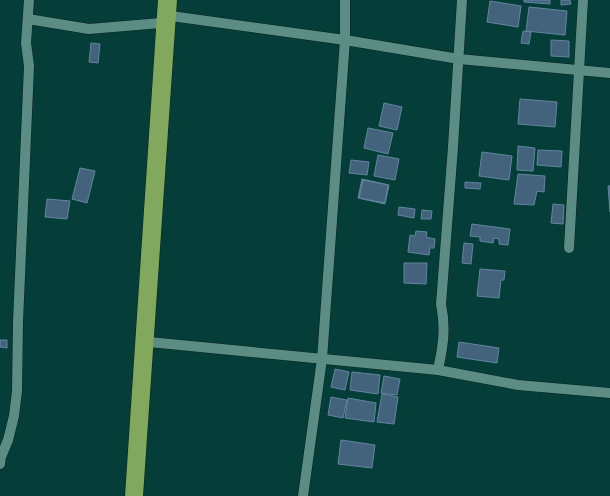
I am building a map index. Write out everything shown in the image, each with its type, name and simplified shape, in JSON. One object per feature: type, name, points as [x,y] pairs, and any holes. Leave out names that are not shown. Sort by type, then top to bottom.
[{"type":"main road","points":[[138,496],[149,342],[148,284],[163,0]]},
{"type":"main road","points":[[130,496],[172,0]]},
{"type":"street","points":[[0,464],[1,457],[8,440],[17,390],[18,322],[29,66],[26,43],[29,0]]},
{"type":"street","points":[[302,496],[322,359],[345,40],[345,0]]},
{"type":"street","points":[[438,370],[444,340],[444,316],[441,304],[462,0]]},
{"type":"street","points":[[569,248],[583,0]]},
{"type":"street","points":[[171,16],[345,40],[459,59],[610,73]]},
{"type":"street","points":[[28,20],[89,28],[161,23]]},
{"type":"street","points":[[149,342],[438,370],[518,385],[610,392]]},
{"type":"building","points":[[524,0],[550,0],[550,4],[524,2]]},
{"type":"building","points":[[561,0],[570,0],[571,4],[561,5]]},
{"type":"building","points":[[490,1],[521,6],[518,27],[487,22]]},
{"type":"building","points":[[529,7],[567,11],[565,35],[526,31]]},
{"type":"building","points":[[523,31],[531,32],[529,44],[521,43]]},
{"type":"building","points":[[551,40],[569,41],[569,57],[551,56]]},
{"type":"building","points":[[91,43],[100,44],[98,63],[89,62]]},
{"type":"building","points":[[520,99],[557,102],[555,127],[518,124]]},
{"type":"building","points":[[384,103],[402,107],[397,130],[379,126]]},
{"type":"building","points":[[368,128],[393,133],[388,154],[364,148]]},
{"type":"building","points":[[518,146],[535,148],[533,171],[517,170]]},
{"type":"building","points":[[538,150],[562,151],[561,167],[537,165]]},
{"type":"building","points":[[482,152],[512,156],[509,180],[479,176]]},
{"type":"building","points":[[378,155],[399,159],[395,180],[374,176]]},
{"type":"building","points":[[351,160],[369,162],[367,175],[349,173]]},
{"type":"building","points":[[80,168],[95,171],[87,203],[72,199]]},
{"type":"building","points":[[518,174],[545,176],[544,192],[537,191],[534,205],[514,204]]},
{"type":"building","points":[[362,179],[389,185],[385,204],[358,198]]},
{"type":"building","points":[[363,180],[388,185],[385,203],[359,198]]},
{"type":"building","points":[[465,182],[481,183],[480,189],[465,188]]},
{"type":"building","points":[[608,186],[610,186],[610,212]]},
{"type":"building","points":[[47,199],[70,201],[67,219],[45,217]]},
{"type":"building","points":[[553,204],[564,205],[563,224],[551,223]]},
{"type":"building","points":[[399,207],[415,209],[414,218],[398,215]]},
{"type":"building","points":[[422,210],[432,211],[431,219],[421,219]]},
{"type":"building","points":[[472,224],[510,229],[508,245],[499,244],[499,239],[494,238],[493,243],[480,241],[480,237],[470,236]]},
{"type":"building","points":[[416,231],[427,232],[426,237],[435,239],[434,248],[430,248],[429,255],[408,252],[410,235],[415,236]]},
{"type":"building","points":[[464,243],[473,244],[471,264],[462,263]]},
{"type":"building","points":[[404,263],[427,263],[426,284],[404,283]]},
{"type":"building","points":[[480,269],[505,271],[504,280],[501,280],[499,298],[477,296]]},
{"type":"building","points":[[0,340],[7,340],[7,348],[0,347]]},
{"type":"building","points":[[459,342],[499,348],[497,363],[457,357]]},
{"type":"building","points":[[335,369],[349,372],[345,390],[331,387]]},
{"type":"building","points":[[352,372],[380,375],[378,394],[350,390]]},
{"type":"building","points":[[384,376],[400,379],[397,395],[381,393]]},
{"type":"building","points":[[382,394],[398,397],[394,424],[377,422]]},
{"type":"building","points":[[331,397],[347,400],[343,418],[328,415]]},
{"type":"building","points":[[348,398],[376,403],[374,422],[345,418]]},
{"type":"building","points":[[341,440],[375,445],[372,468],[338,464]]}]
